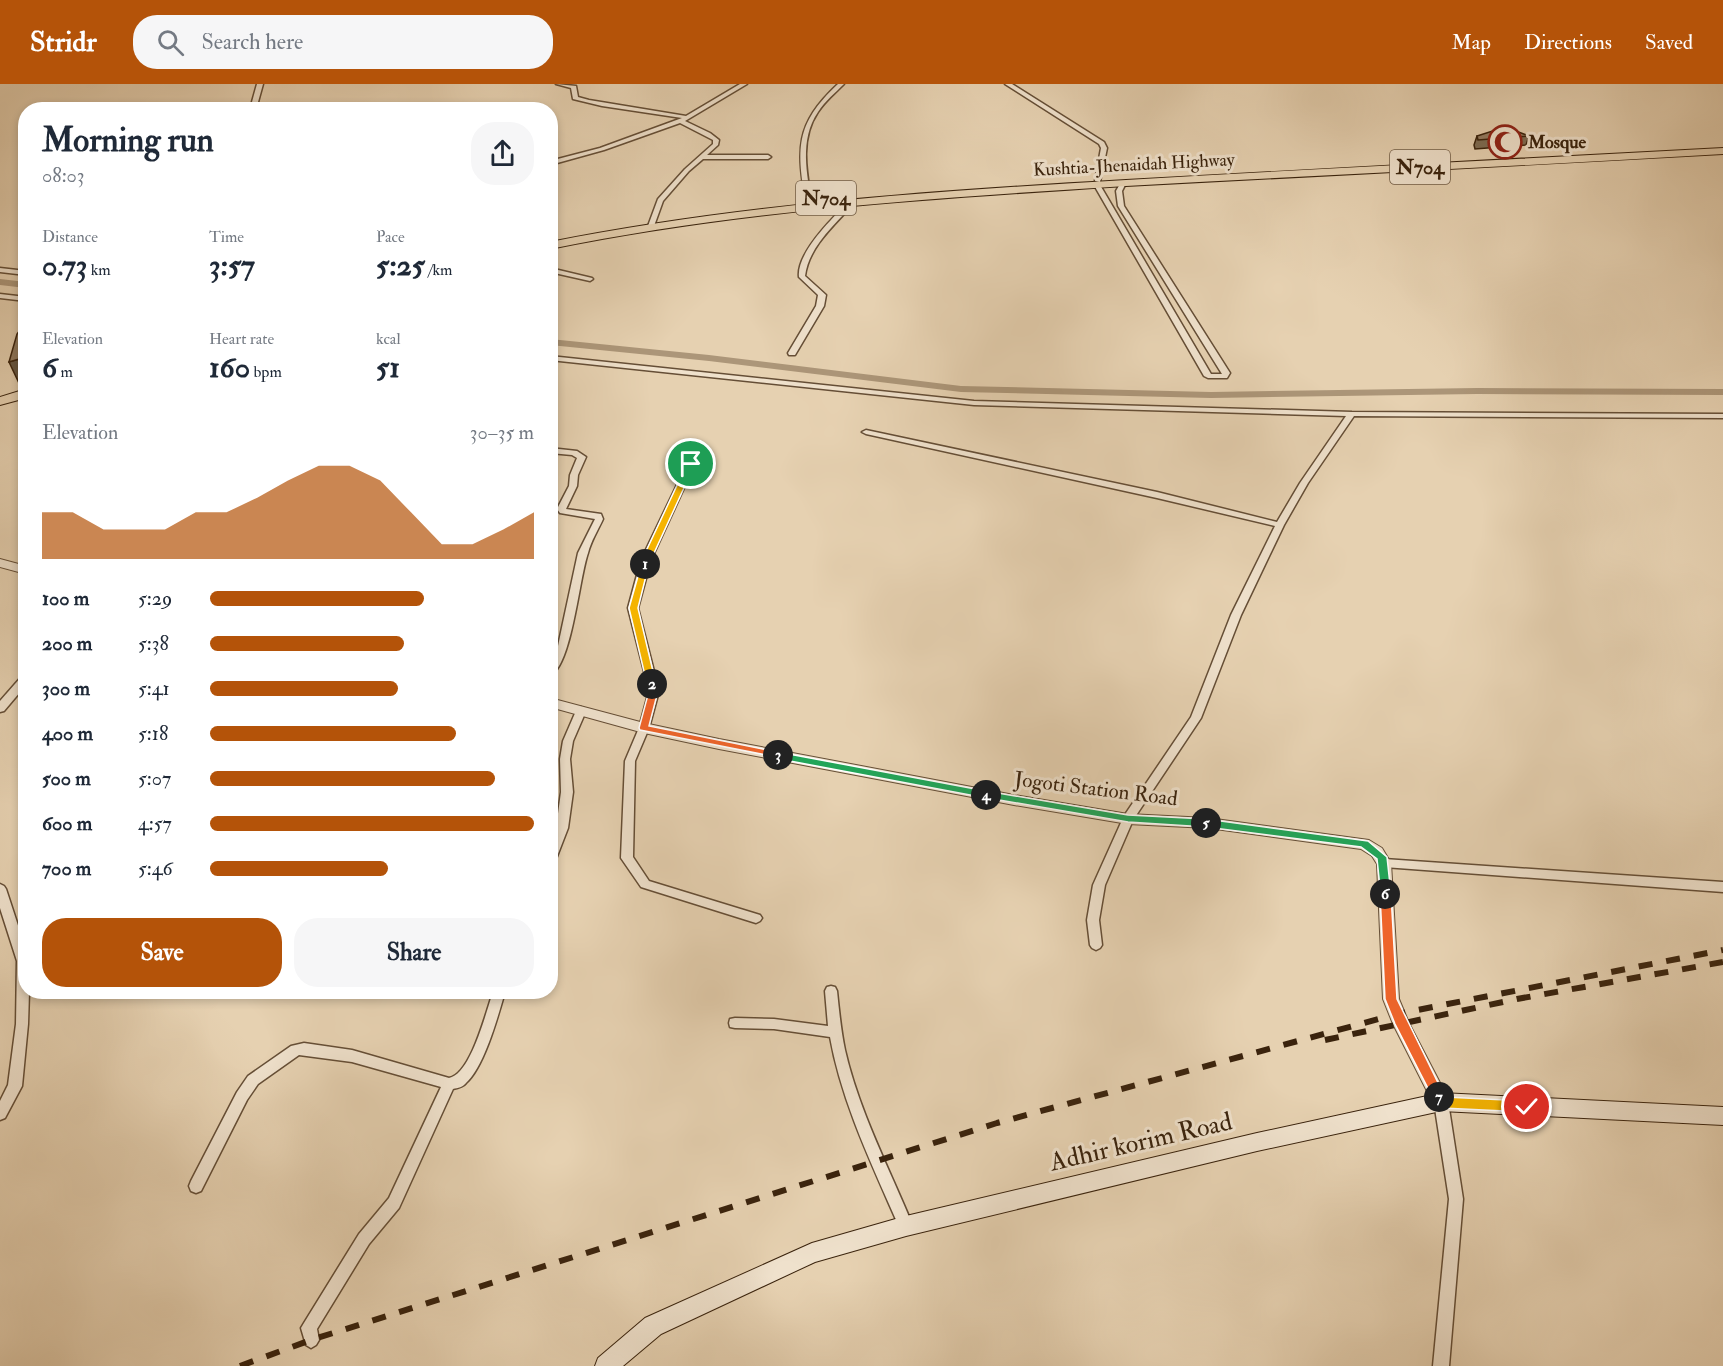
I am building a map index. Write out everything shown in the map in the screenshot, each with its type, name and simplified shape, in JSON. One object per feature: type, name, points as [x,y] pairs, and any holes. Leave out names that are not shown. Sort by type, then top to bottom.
[{"type":"highway","name":"Kushtia-Jhenaidah Highway","points":[[1120,182],[1723,144]]},
{"type":"highway","name":"Kushtia-Jhenaidah Highway","points":[[558,239],[652,223],[809,202],[1101,183],[1723,151]]},
{"type":"highway","name":"Kushtia-Jhenaidah Highway","points":[[809,202],[853,201],[1101,183]]},
{"type":"highway","name":"Kushtia-Jhenaidah Highway","points":[[558,244],[652,223]]},
{"type":"highway","points":[[0,394],[18,388]]},
{"type":"highway","points":[[0,401],[18,395]]},
{"type":"main road","name":"Adhir korim Road","points":[[606,1366],[653,1326],[812,1253],[906,1226],[1257,1142],[1442,1102],[1723,1116]]},
{"type":"street","points":[[256,102],[260,84]]},
{"type":"street","points":[[559,84],[574,87],[575,98],[594,104],[612,108],[654,110],[683,119],[687,127],[713,136],[717,140],[660,200],[652,223]]},
{"type":"street","points":[[558,161],[602,149],[683,119],[744,84]]},
{"type":"street","points":[[809,202],[803,167],[802,135],[824,98],[841,84]]},
{"type":"street","points":[[1008,84],[1102,143],[1104,148],[1101,183],[1208,376],[1224,376],[1226,374],[1121,206],[1120,182]]},
{"type":"street","points":[[703,156],[768,157]]},
{"type":"street","points":[[792,353],[820,306],[822,295],[801,276],[801,269],[824,235],[853,201]]},
{"type":"street","points":[[0,270],[18,272]]},
{"type":"street","points":[[558,272],[590,279]]},
{"type":"street","points":[[0,296],[18,298]]},
{"type":"street","points":[[558,359],[974,404],[1352,414],[1723,416]]},
{"type":"street","points":[[1096,945],[1093,920],[1099,885],[1128,819],[1196,718],[1236,615],[1280,525],[1304,483],[1352,414]]},
{"type":"street","points":[[866,432],[1157,495],[1280,525]]},
{"type":"street","points":[[558,451],[574,453],[582,457],[574,475],[573,486],[561,509],[593,514],[599,519],[583,553],[563,646],[558,656]]},
{"type":"street","points":[[699,453],[691,464],[646,560],[633,608],[654,691],[644,728],[630,761],[627,858],[645,884],[756,918]]},
{"type":"street","points":[[0,563],[18,568]]},
{"type":"street","points":[[0,708],[18,687]]},
{"type":"street","name":"Jogoti Station Road","points":[[558,704],[644,728],[991,796],[1128,819],[1208,823],[1364,843],[1377,852],[1384,863]]},
{"type":"street","points":[[558,838],[562,828],[567,792],[565,759],[568,741],[581,711]]},
{"type":"street","points":[[1441,1366],[1456,1199],[1442,1102],[1401,1024],[1391,999],[1384,863],[1723,887]]},
{"type":"street","points":[[0,889],[18,945]]},
{"type":"street","points":[[831,991],[833,1032],[846,1079],[906,1226]]},
{"type":"street","points":[[0,1114],[15,1086],[22,999]]},
{"type":"street","points":[[196,1186],[242,1096],[253,1080],[296,1050],[304,1049],[352,1056],[449,1084],[459,1082],[467,1074],[497,999]]},
{"type":"street","points":[[735,1023],[774,1024],[833,1032]]},
{"type":"street","points":[[311,1340],[309,1328],[364,1239],[393,1203],[449,1084]]},
{"type":"building","points":[[1505,127],[1529,136],[1478,140],[1477,136]]},
{"type":"building","points":[[17,334],[18,359],[9,362]]},
{"type":"waterway","points":[[0,282],[18,284]]},
{"type":"waterway","points":[[558,343],[709,358],[961,389],[1211,395],[1477,391],[1723,392]]},
{"type":"railway","points":[[240,1366],[311,1340],[997,1123],[1397,1014],[1723,950]]},
{"type":"railway","points":[[1325,1040],[1517,999],[1723,962]]},
{"type":"place","name":"Mosque","points":[[1505,142]]},
{"type":"route","points":[[691,464],[646,560],[633,608],[654,691],[644,728],[1014,800],[1128,819],[1208,823],[1364,843],[1372,847],[1382,857],[1384,863],[1391,999],[1401,1024],[1442,1102],[1527,1107]]}]
